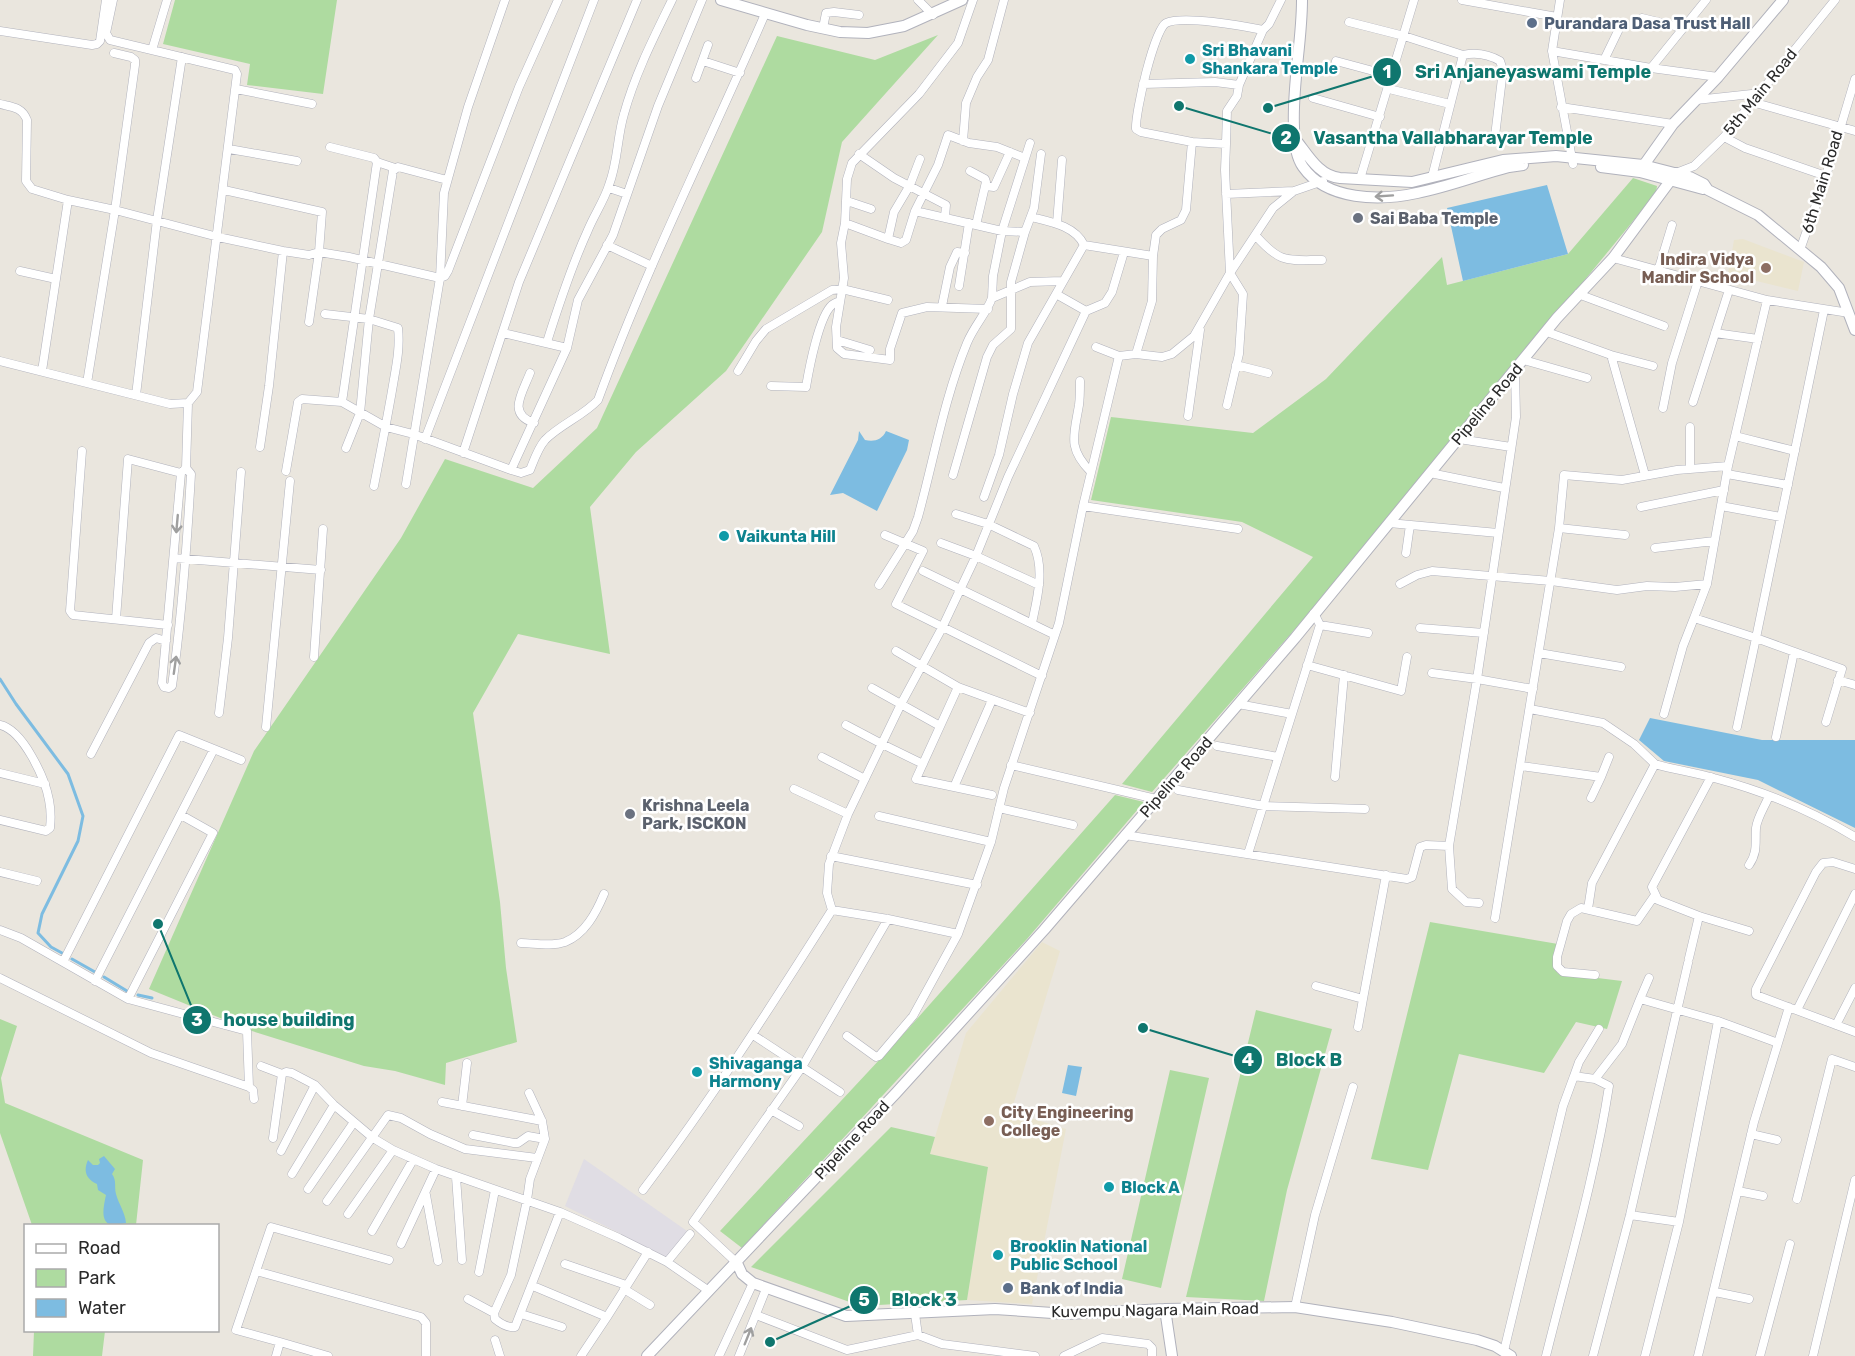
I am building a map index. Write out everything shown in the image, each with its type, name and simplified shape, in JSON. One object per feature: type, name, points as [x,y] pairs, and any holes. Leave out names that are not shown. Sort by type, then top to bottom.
[{"type":"street","points":[[0,31],[98,44],[106,0]]},
{"type":"street","points":[[113,0],[107,37],[110,40],[235,70],[238,78],[197,392],[188,403],[183,470],[162,683],[164,687],[172,686],[186,559],[191,474],[183,470],[128,459],[116,619]]},
{"type":"street","points":[[153,50],[167,0]]},
{"type":"street","points":[[406,484],[440,278],[444,194],[459,136],[504,0]]},
{"type":"street","points":[[0,104],[18,108],[25,114],[27,120],[26,181],[32,189],[218,237],[309,255],[319,252],[440,278],[448,271],[519,87],[558,0]]},
{"type":"street","points":[[425,439],[594,0]]},
{"type":"street","points":[[463,453],[519,282],[637,0]]},
{"type":"street","points":[[547,342],[564,287],[609,188],[616,166],[627,101],[672,0]]},
{"type":"street","points":[[511,470],[567,348],[578,300],[607,245],[658,106],[702,0]]},
{"type":"street","points":[[721,0],[761,13],[840,32],[879,32],[904,26],[933,15],[962,0]]},
{"type":"street","points":[[286,471],[298,402],[302,399],[342,402],[386,427],[413,434],[521,473],[530,470],[544,441],[572,419],[588,410],[598,400],[652,266],[740,73],[761,13],[759,0]]},
{"type":"street","points":[[918,0],[933,15]]},
{"type":"street","points":[[973,0],[958,43],[920,94],[852,163],[847,179],[845,224],[841,243],[844,278],[837,348],[844,354],[890,360],[890,349],[902,313],[942,306],[988,309]]},
{"type":"street","points":[[963,141],[966,103],[977,76],[988,60],[1004,0]]},
{"type":"street","points":[[1227,405],[1239,354],[1243,294],[1230,273],[1227,111],[1237,96],[1239,85],[1263,30],[1269,24],[1281,0]]},
{"type":"street","points":[[1302,0],[1294,128],[1303,166],[1324,180],[1333,191],[1376,197],[1414,194],[1511,166],[1572,160]]},
{"type":"street","points":[[1360,179],[1414,0]]},
{"type":"street","points":[[1462,0],[1557,17]]},
{"type":"street","points":[[1560,0],[1552,51],[1572,160]]},
{"type":"street","points":[[1651,68],[1706,0]]},
{"type":"street","points":[[1641,168],[1673,124],[1718,77],[1783,0]]},
{"type":"street","name":"5th Main Road","points":[[1673,176],[1694,166],[1724,137],[1835,0]]},
{"type":"street","points":[[823,28],[826,13],[859,15]]},
{"type":"street","points":[[1641,18],[1683,28]]},
{"type":"street","points":[[1226,144],[1192,142],[1136,129],[1143,84],[1159,31],[1165,24],[1177,21],[1231,24],[1263,30]]},
{"type":"street","points":[[1349,22],[1404,36],[1463,55],[1474,53],[1489,55],[1500,61],[1503,70],[1495,136]]},
{"type":"street","points":[[1604,60],[1619,29]]},
{"type":"street","points":[[696,78],[708,45]]},
{"type":"street","points":[[1552,51],[1718,77]]},
{"type":"street","points":[[87,383],[116,210],[135,65],[135,60],[131,57],[114,53]]},
{"type":"street","points":[[1432,177],[1463,55]]},
{"type":"street","points":[[136,395],[156,220],[182,57]]},
{"type":"street","points":[[703,61],[740,73]]},
{"type":"street","points":[[1336,61],[1392,76]]},
{"type":"street","name":"6th Main Road","points":[[1800,250],[1826,177],[1855,79]]},
{"type":"street","points":[[1143,84],[1215,82],[1239,85]]},
{"type":"street","points":[[236,89],[312,104]]},
{"type":"street","points":[[1389,89],[1450,104]]},
{"type":"street","points":[[1696,100],[1761,93]]},
{"type":"street","points":[[1313,98],[1380,117]]},
{"type":"street","points":[[1752,102],[1855,131]]},
{"type":"street","points":[[1561,107],[1673,124]]},
{"type":"street","points":[[845,224],[902,243],[906,240],[915,211],[938,165],[948,135],[963,141],[997,147],[1025,158]]},
{"type":"street","points":[[1724,137],[1745,148],[1826,177]]},
{"type":"street","points":[[1136,354],[1152,301],[1156,236],[1162,229],[1181,220],[1186,210],[1192,142]]},
{"type":"street","points":[[879,585],[918,517],[942,421],[966,343],[974,327],[988,309],[992,298],[993,276],[1002,231],[1030,143]]},
{"type":"street","points":[[330,147],[374,158],[377,162],[395,168],[447,180]]},
{"type":"street","points":[[229,149],[297,161]]},
{"type":"street","points":[[985,186],[994,187],[1010,152]]},
{"type":"street","points":[[859,154],[894,178],[946,205],[945,217]]},
{"type":"street","points":[[953,475],[987,357],[993,345],[1011,329],[1010,291],[1014,270],[1031,217],[1041,154]]},
{"type":"street","points":[[888,239],[894,212],[920,159]]},
{"type":"street","points":[[1057,223],[1062,160]]},
{"type":"street","points":[[1227,194],[1294,191],[1324,180],[1360,179],[1412,182],[1503,160],[1572,160],[1641,168],[1673,176],[1708,190],[1758,215],[1821,267],[1839,288],[1855,330]]},
{"type":"street","points":[[342,402],[377,162]]},
{"type":"street","points":[[346,448],[360,413],[377,264],[395,168]]},
{"type":"street","points":[[960,286],[964,253],[985,186],[985,179],[970,171]]},
{"type":"street","name":"Pipeline Road","points":[[647,1356],[912,1076],[1044,930],[1314,614],[1578,294],[1613,258],[1673,176]]},
{"type":"street","points":[[1412,182],[1414,194]]},
{"type":"street","points":[[609,188],[627,194]]},
{"type":"street","points":[[224,190],[322,212],[309,322]]},
{"type":"street","points":[[1096,347],[1119,356],[1136,354],[1162,357],[1172,354],[1194,336],[1230,273],[1273,208],[1294,191]]},
{"type":"street","points":[[42,371],[68,200]]},
{"type":"street","points":[[847,201],[871,209]]},
{"type":"street","points":[[915,211],[1002,231],[1025,232]]},
{"type":"street","points":[[1031,217],[1057,223],[1080,235],[1084,245]]},
{"type":"street","points":[[1658,271],[1672,225]]},
{"type":"street","points":[[1256,236],[1278,257],[1322,261]]},
{"type":"street","points":[[607,245],[652,266]]},
{"type":"street","points":[[1084,245],[1153,256]]},
{"type":"street","points":[[984,497],[999,454],[1028,343],[1084,245]]},
{"type":"street","points":[[260,447],[269,386],[283,251]]},
{"type":"street","points":[[942,306],[952,262],[957,252],[964,253]]},
{"type":"street","points":[[643,1190],[673,1151],[753,1035],[832,910],[827,893],[827,873],[831,856],[848,814],[901,704],[942,628],[976,556],[1008,477],[1086,311],[1105,303],[1112,292],[1124,252]]},
{"type":"street","points":[[1613,258],[1767,300],[1849,313]]},
{"type":"street","points":[[20,271],[56,279]]},
{"type":"street","points":[[992,298],[1030,282],[1062,281]]},
{"type":"street","points":[[1663,408],[1672,363],[1698,281]]},
{"type":"street","points":[[738,371],[766,329],[832,290],[842,289],[888,300]]},
{"type":"street","points":[[1694,402],[1729,290]]},
{"type":"street","points":[[1056,294],[1086,311]]},
{"type":"street","points":[[1578,294],[1664,326]]},
{"type":"street","points":[[771,386],[806,387],[809,367],[824,317],[831,305],[840,300]]},
{"type":"street","points":[[1664,714],[1683,646],[1707,584],[1735,436],[1767,300]]},
{"type":"street","points":[[1737,727],[1824,310]]},
{"type":"street","points":[[325,314],[396,326],[400,339],[374,486]]},
{"type":"street","points":[[1188,416],[1200,325]]},
{"type":"street","points":[[1547,332],[1611,355],[1653,366]]},
{"type":"street","points":[[503,333],[567,348]]},
{"type":"street","points":[[1715,333],[1758,339]]},
{"type":"street","points":[[837,340],[870,350]]},
{"type":"street","points":[[1611,355],[1645,475]]},
{"type":"street","points":[[848,1036],[879,1056],[913,1016],[958,934],[991,842],[1011,765],[1055,635],[1119,356]]},
{"type":"street","points":[[1524,360],[1587,378]]},
{"type":"street","points":[[0,361],[170,404],[188,403]]},
{"type":"street","points":[[1236,365],[1268,374]]},
{"type":"street","points":[[1479,903],[1466,902],[1452,889],[1449,846],[1516,417],[1515,371]]},
{"type":"street","points":[[530,373],[518,406],[518,414],[524,420],[534,423]]},
{"type":"street","points":[[1080,381],[1080,403],[1073,430],[1075,450],[1082,463],[1091,472]]},
{"type":"street","points":[[1690,427],[1690,469]]},
{"type":"street","points":[[1735,436],[1795,451]]},
{"type":"street","points":[[1459,439],[1511,447]]},
{"type":"street","points":[[82,451],[70,611],[73,615],[168,625]]},
{"type":"street","points":[[1496,918],[1551,581],[1564,475],[1622,480],[1690,469],[1728,470],[1788,485]]},
{"type":"street","points":[[219,713],[228,639],[242,472]]},
{"type":"street","points":[[1430,473],[1504,488]]},
{"type":"street","points":[[266,728],[290,481]]},
{"type":"street","points":[[1641,507],[1724,490]]},
{"type":"street","points":[[1083,506],[1238,529]]},
{"type":"street","points":[[1721,506],[1782,517]]},
{"type":"street","points":[[956,514],[988,524],[1034,546],[1038,554],[1039,585],[1032,623]]},
{"type":"street","points":[[1389,523],[1498,533]]},
{"type":"street","points":[[1406,553],[1410,525]]},
{"type":"street","points":[[1559,528],[1625,535]]},
{"type":"street","points":[[314,657],[323,529]]},
{"type":"street","points":[[885,535],[923,550],[896,604],[1042,676]]},
{"type":"street","points":[[1655,548],[1714,541]]},
{"type":"street","points":[[941,543],[976,556],[1039,585]]},
{"type":"street","points":[[174,558],[321,570]]},
{"type":"street","points":[[923,571],[1055,635]]},
{"type":"street","points":[[1400,584],[1417,575],[1432,571],[1551,581],[1617,590],[1647,586],[1675,587],[1707,584]]},
{"type":"street","points":[[1248,854],[1320,625],[1314,614]]},
{"type":"street","points":[[1694,618],[1842,669],[1826,722]]},
{"type":"street","points":[[1320,625],[1368,633]]},
{"type":"street","points":[[1420,628],[1484,633]]},
{"type":"street","points":[[91,754],[149,643],[156,638],[166,641]]},
{"type":"street","points":[[896,651],[958,687],[1030,713]]},
{"type":"street","points":[[1776,737],[1794,652]]},
{"type":"street","points":[[1539,653],[1621,668]]},
{"type":"street","points":[[1307,666],[1401,691],[1407,657]]},
{"type":"street","points":[[1432,673],[1477,678],[1533,689]]},
{"type":"street","points":[[1335,777],[1344,675]]},
{"type":"street","points":[[1838,680],[1855,686]]},
{"type":"street","points":[[958,687],[916,780],[992,795]]},
{"type":"street","points":[[872,688],[940,726]]},
{"type":"street","points":[[954,787],[992,700]]},
{"type":"street","points":[[1238,704],[1292,714]]},
{"type":"street","points":[[1530,709],[1603,723],[1634,744],[1655,764],[1711,777],[1769,796],[1826,820],[1855,837]]},
{"type":"street","points":[[0,725],[10,728],[16,734],[45,784],[51,810],[48,831],[0,820]]},
{"type":"street","points":[[846,725],[923,764]]},
{"type":"street","points":[[63,962],[178,735],[241,760]]},
{"type":"street","points":[[1216,746],[1278,757]]},
{"type":"street","points":[[95,981],[214,749]]},
{"type":"street","points":[[822,757],[865,779]]},
{"type":"street","points":[[1591,798],[1609,757]]},
{"type":"street","points":[[1588,909],[1592,883],[1655,764]]},
{"type":"street","points":[[1011,765],[1156,799]]},
{"type":"street","points":[[1521,766],[1602,777]]},
{"type":"street","points":[[0,773],[45,784]]},
{"type":"street","points":[[1711,777],[1652,887],[1658,900],[1699,916],[1749,930]]},
{"type":"street","points":[[794,789],[848,814]]},
{"type":"street","points":[[1178,790],[1264,806],[1365,809]]},
{"type":"street","points":[[1749,865],[1755,857],[1757,846],[1756,826],[1769,796]]},
{"type":"street","points":[[999,808],[1073,825]]},
{"type":"street","points":[[128,999],[213,833],[181,815]]},
{"type":"street","points":[[879,816],[991,842]]},
{"type":"street","points":[[1125,836],[1410,879],[1420,847],[1425,845],[1449,846]]},
{"type":"street","points":[[831,856],[977,885]]},
{"type":"street","points":[[1855,868],[1833,862],[1823,863],[1816,872],[1756,989],[1756,995],[1855,1032]]},
{"type":"street","points":[[0,872],[37,881]]},
{"type":"street","points":[[1358,1026],[1386,875]]},
{"type":"street","points":[[521,943],[564,942],[586,926],[597,912],[604,894]]},
{"type":"street","points":[[1698,1356],[1751,1134],[1778,1043],[1793,1008],[1855,894]]},
{"type":"street","points":[[1595,975],[1563,972],[1556,962],[1571,914],[1581,908],[1637,921],[1655,895]]},
{"type":"street","points":[[832,910],[958,934]]},
{"type":"street","points":[[1593,1356],[1630,1215],[1699,916]]},
{"type":"street","points":[[737,1263],[693,1222],[802,1067],[888,919]]},
{"type":"street","points":[[0,930],[21,938],[128,999],[246,1031],[249,1087]]},
{"type":"street","points":[[0,978],[151,1053],[249,1087],[253,1090],[254,1099]]},
{"type":"street","points":[[1595,1078],[1622,1044],[1648,978]]},
{"type":"street","points":[[1317,986],[1363,999]]},
{"type":"street","points":[[1836,1025],[1855,988]]},
{"type":"street","points":[[1640,999],[1718,1021],[1778,1043]]},
{"type":"street","points":[[1645,1356],[1678,1222],[1718,1021]]},
{"type":"street","points":[[1508,1354],[1563,1106],[1580,1062],[1599,1029]]},
{"type":"street","points":[[753,1035],[840,1092]]},
{"type":"street","points":[[1797,1199],[1832,1059],[1855,1067]]},
{"type":"street","points":[[462,1106],[467,1063]]},
{"type":"street","points":[[261,1066],[282,1074],[292,1073],[315,1085],[334,1105],[373,1138],[393,1150],[456,1177],[560,1212],[667,1262],[709,1291]]},
{"type":"street","points":[[273,1138],[282,1074]]},
{"type":"street","points":[[1546,1356],[1595,1158],[1609,1086],[1595,1078],[1574,1076]]},
{"type":"street","points":[[281,1151],[315,1085]]},
{"type":"street","points":[[1295,1307],[1316,1215],[1353,1088]]},
{"type":"street","points":[[530,1093],[542,1121],[545,1139],[530,1179],[511,1275],[494,1313],[495,1319],[510,1328],[515,1327],[521,1314],[560,1212]]},
{"type":"street","points":[[442,1102],[542,1121]]},
{"type":"street","points":[[292,1174],[334,1105]]},
{"type":"street","points":[[771,1110],[799,1126]]},
{"type":"street","points":[[327,1201],[388,1115],[401,1118],[465,1149],[537,1158]]},
{"type":"street","points":[[308,1189],[354,1122]]},
{"type":"street","points":[[1751,1134],[1777,1140]]},
{"type":"street","points":[[473,1135],[513,1143],[518,1143],[528,1136],[545,1139]]},
{"type":"street","points":[[348,1214],[393,1150]]},
{"type":"street","points":[[372,1231],[413,1160]]},
{"type":"street","points":[[401,1244],[436,1169]]},
{"type":"street","points":[[456,1177],[462,1260]]},
{"type":"street","points":[[1813,1356],[1855,1180]]},
{"type":"street","points":[[479,1272],[495,1190]]},
{"type":"street","points":[[1738,1191],[1763,1196]]},
{"type":"street","points":[[425,1194],[438,1261]]},
{"type":"street","points":[[1630,1215],[1678,1222]]},
{"type":"street","points":[[328,1356],[236,1330],[271,1227],[388,1260]]},
{"type":"street","points":[[667,1262],[690,1234]]},
{"type":"street","points":[[1760,1356],[1790,1244]]},
{"type":"street","points":[[581,1356],[648,1252]]},
{"type":"street","name":"Kuvempu Nagara Main Road","points":[[737,1263],[742,1274],[753,1283],[846,1316],[995,1309],[1067,1314],[1165,1309],[1295,1307],[1337,1312],[1477,1340],[1508,1354]]},
{"type":"street","points":[[565,1264],[625,1287],[650,1305]]},
{"type":"street","points":[[256,1271],[421,1317],[426,1323],[426,1356]]},
{"type":"street","points":[[719,1356],[753,1283]]},
{"type":"street","points":[[533,1286],[607,1317]]},
{"type":"street","points":[[739,1356],[766,1289]]},
{"type":"street","points":[[1715,1292],[1749,1299]]},
{"type":"street","points":[[468,1299],[494,1313]]},
{"type":"street","points":[[1165,1309],[1172,1356]]},
{"type":"street","points":[[521,1314],[562,1327]]},
{"type":"street","points":[[915,1314],[918,1335]]},
{"type":"street","points":[[756,1315],[847,1350],[918,1335],[942,1344],[1035,1356]]},
{"type":"street","points":[[1064,1356],[1102,1338],[1148,1344],[1152,1348],[1152,1356]]},
{"type":"street","points":[[495,1340],[500,1356]]},
{"type":"street","points":[[276,1356],[280,1342]]},
{"type":"shaded area","name":"Indira Vidya Mandir School","points":[[1743,239],[1804,262],[1798,291],[1728,274],[1734,240]]},
{"type":"shaded area","name":"City Engineering College","points":[[1042,942],[1060,951],[1011,1112],[1066,1129],[1032,1304],[967,1300],[988,1167],[930,1154],[966,1033]]},
{"type":"shaded area","points":[[584,1159],[687,1231],[669,1262],[621,1234],[565,1206]]},
{"type":"green space","points":[[175,0],[337,0],[323,94],[247,85],[250,64],[163,44]]},
{"type":"green space","points":[[938,35],[842,142],[822,232],[726,371],[636,452],[590,507],[610,654],[518,634],[473,713],[517,1042],[446,1063],[445,1085],[395,1071],[364,1066],[252,1031],[149,989],[254,751],[401,538],[445,459],[533,488],[597,428],[777,36],[875,60]]},
{"type":"green space","points":[[1633,178],[1657,186],[1656,193],[1352,564],[1152,792],[1122,784],[1313,557],[1242,522],[1091,500],[1111,417],[1253,433],[1326,379],[1442,257],[1447,285],[1568,254]]},
{"type":"green space","points":[[1115,795],[1144,802],[1027,939],[742,1248],[720,1231],[908,1029]]},
{"type":"green space","points":[[1430,922],[1564,945],[1557,973],[1622,981],[1607,1029],[1576,1022],[1544,1073],[1459,1054],[1428,1170],[1371,1159]]},
{"type":"green space","points":[[1256,1010],[1332,1029],[1287,1190],[1264,1301],[1186,1297]]},
{"type":"green space","points":[[0,1019],[17,1026],[1,1078],[5,1103],[143,1160],[136,1224],[32,1224],[0,1133]]},
{"type":"green space","points":[[1170,1070],[1209,1078],[1161,1288],[1122,1279]]},
{"type":"green space","points":[[891,1127],[935,1137],[930,1154],[988,1167],[967,1300],[861,1306],[751,1267]]},
{"type":"green space","points":[[34,1332],[105,1332],[102,1356],[33,1356]]},
{"type":"water","points":[[1547,185],[1568,254],[1463,281],[1447,208]]},
{"type":"water","points":[[859,431],[865,440],[877,440],[886,431],[909,440],[907,450],[877,511],[843,493],[830,495],[858,440]]},
{"type":"water","points":[[1650,718],[1762,740],[1855,740],[1855,828],[1758,780],[1664,761],[1639,740]]},
{"type":"water","points":[[1068,1065],[1082,1067],[1076,1096],[1062,1093]]},
{"type":"water","points":[[104,1156],[115,1169],[112,1174],[116,1194],[126,1223],[110,1224],[104,1219],[106,1195],[98,1190],[97,1184],[86,1174],[88,1160],[93,1165],[98,1165],[99,1159]]},
{"type":"waterway","points":[[0,679],[68,774],[83,816],[78,841],[42,914],[38,933],[51,947],[62,953]]},
{"type":"waterway","points":[[72,959],[95,972]]},
{"type":"waterway","points":[[104,977],[127,991]]},
{"type":"waterway","points":[[138,995],[152,998]]},
{"type":"place","name":"Purandara Dasa Trust Hall","points":[[1532,23]]},
{"type":"place","name":"Sri Bhavani Shankara Temple","points":[[1190,59]]},
{"type":"place","name":"Vasantha Vallabharayar Temple","points":[[1179,106]]},
{"type":"place","name":"Sri Anjaneyaswami Temple","points":[[1268,108]]},
{"type":"place","name":"Sai Baba Temple","points":[[1358,218]]},
{"type":"place","name":"Indira Vidya Mandir School","points":[[1766,268]]},
{"type":"place","name":"Vaikunta Hill","points":[[724,536]]},
{"type":"place","name":"Krishna Leela Park, ISCKON","points":[[630,814]]},
{"type":"place","name":"house building","points":[[158,924]]},
{"type":"place","name":"Block B","points":[[1143,1028]]},
{"type":"place","name":"Shivaganga Harmony","points":[[697,1072]]},
{"type":"place","name":"City Engineering College","points":[[989,1121]]},
{"type":"place","name":"Block A","points":[[1109,1187]]},
{"type":"place","name":"Brooklin National Public School","points":[[998,1255]]},
{"type":"place","name":"Bank of India","points":[[1008,1288]]},
{"type":"place","name":"Block 3","points":[[770,1342]]}]
